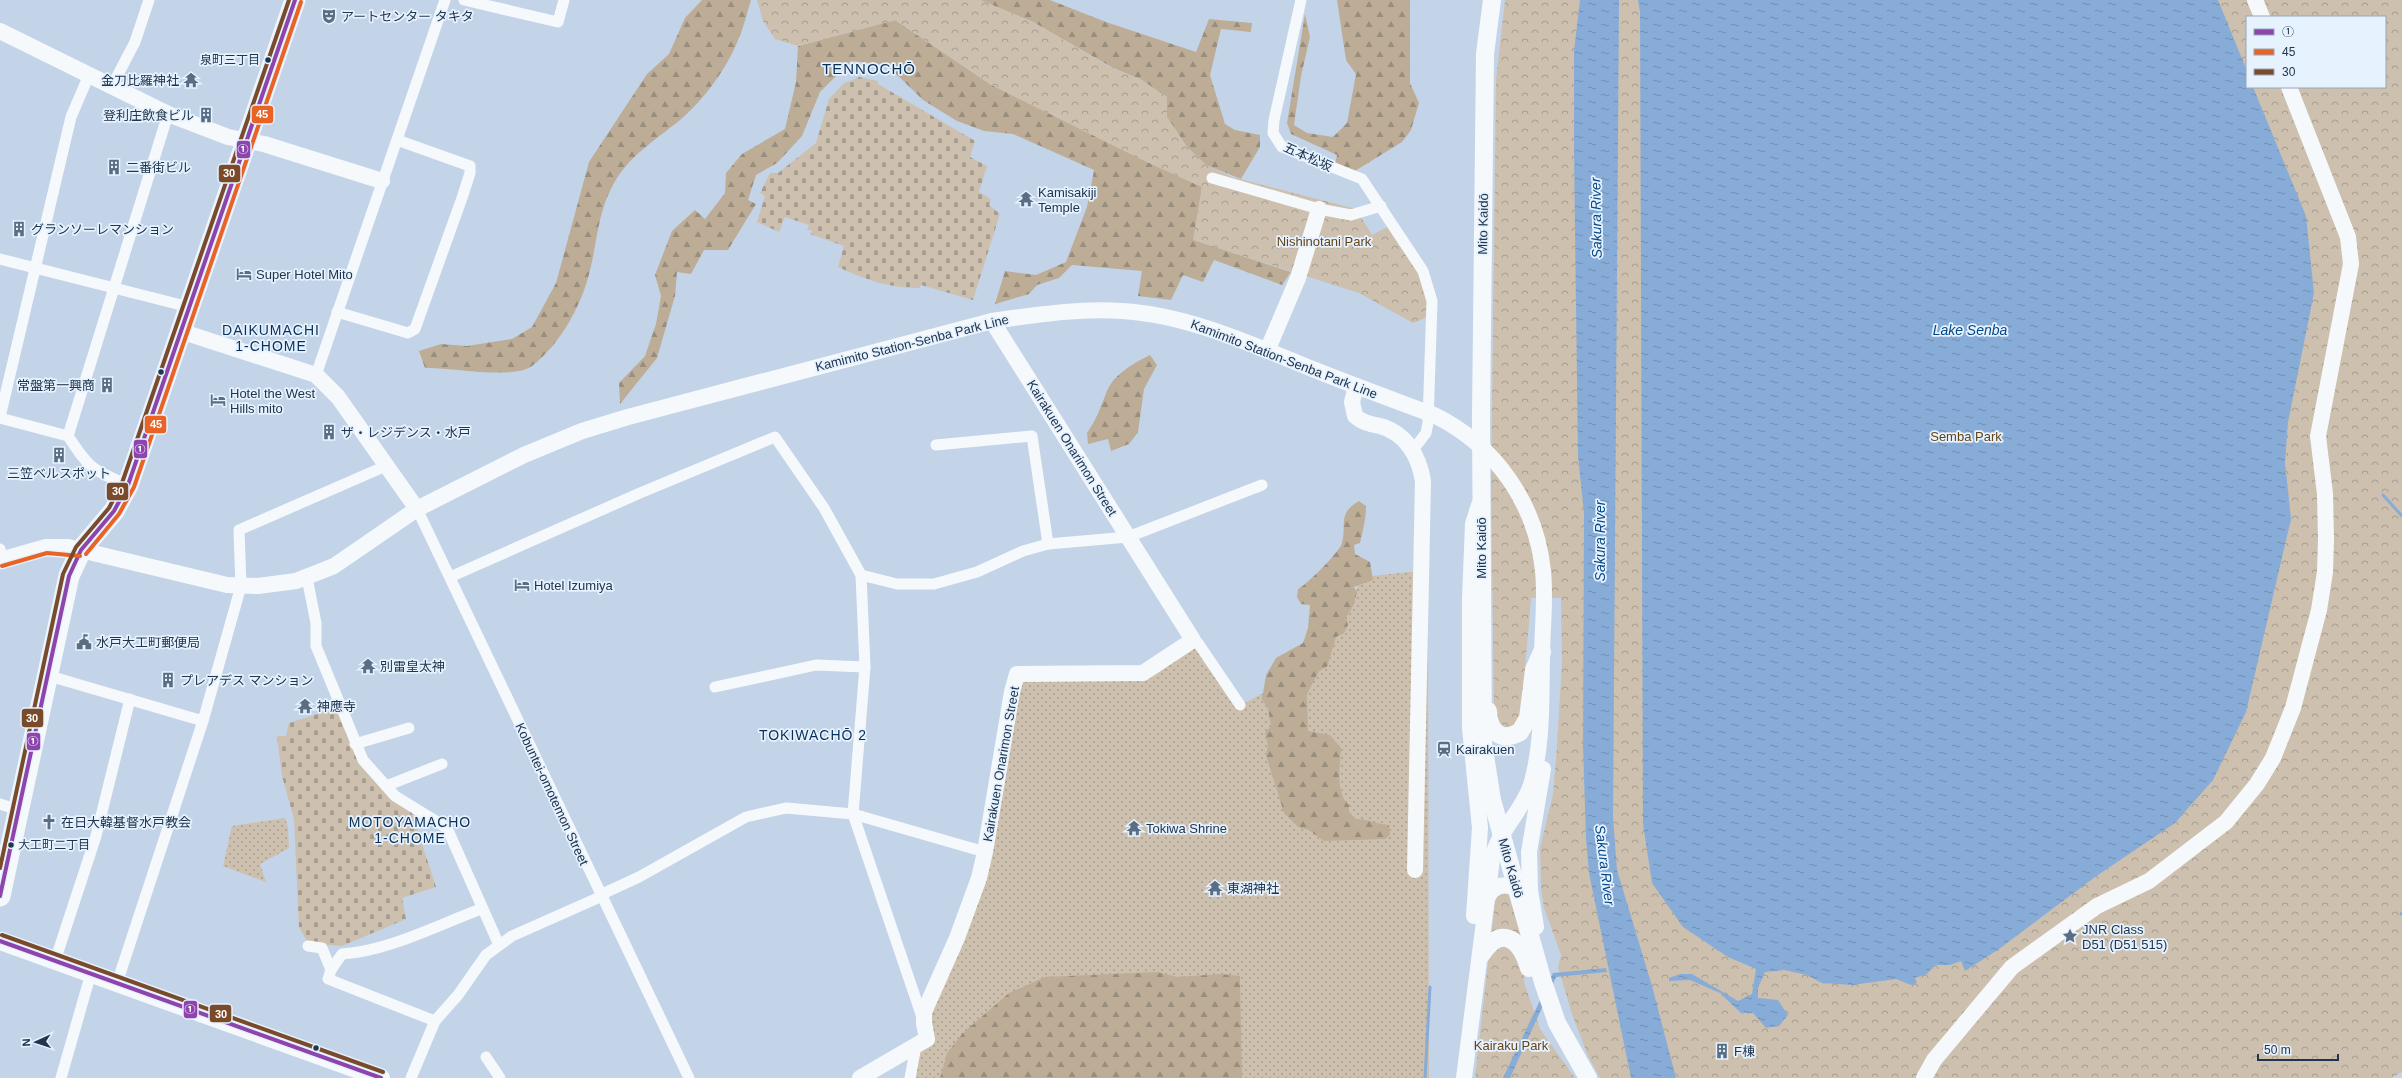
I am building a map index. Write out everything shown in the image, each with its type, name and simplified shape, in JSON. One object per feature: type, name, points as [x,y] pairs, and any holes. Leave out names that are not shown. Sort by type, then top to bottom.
[{"type":"highway","points":[[0,896],[9,807],[46,675],[69,576],[81,550],[114,511],[128,485],[295,0]]},
{"type":"main road","name":"Mito Kaidō","points":[[1492,0],[1485,54],[1481,418],[1481,677],[1485,764],[1501,834],[1557,1023],[1566,1042],[1588,1078]]},
{"type":"main road","points":[[1481,677],[1488,694],[1491,728],[1497,734],[1514,735],[1520,732],[1528,718],[1534,670],[1542,652]]},
{"type":"main road","points":[[1480,955],[1492,940],[1505,937],[1515,941],[1527,962],[1542,1007],[1557,1023]]},
{"type":"main road","points":[[0,941],[381,1078]]},
{"type":"street","points":[[112,86],[135,42],[149,0]]},
{"type":"street","points":[[316,375],[445,0]]},
{"type":"street","points":[[464,0],[558,22],[564,0]]},
{"type":"street","name":"五本松坂","points":[[1301,0],[1274,120],[1273,133],[1282,147],[1362,180],[1381,206]]},
{"type":"street","points":[[2255,0],[2262,16]]},
{"type":"street","points":[[0,31],[168,114],[228,137],[264,144],[382,181]]},
{"type":"street","points":[[90,75],[71,117],[34,266],[0,418],[68,436],[84,461],[95,470],[128,485]]},
{"type":"street","points":[[1924,1078],[1934,1060],[2012,967],[2097,906],[2149,881],[2226,822],[2258,784],[2285,733],[2319,610],[2325,572],[2325,494],[2318,436],[2351,264],[2348,237],[2289,88]]},
{"type":"street","points":[[68,436],[168,114]]},
{"type":"street","points":[[337,312],[408,333],[415,329],[462,198],[470,173],[470,166],[398,140]]},
{"type":"street","points":[[1212,178],[1319,209],[1351,215],[1381,206],[1423,271],[1432,301],[1428,423],[1426,433],[1413,450]]},
{"type":"street","points":[[1267,350],[1298,278],[1319,209]]},
{"type":"street","points":[[0,259],[34,266],[189,307]]},
{"type":"street","name":"Kamimito Station-Senba Park Line","points":[[1,556],[46,547],[81,550],[213,582],[241,586],[272,585],[307,578],[334,566],[417,509],[524,455],[582,432],[628,417],[992,321],[1060,313],[1123,311],[1195,324],[1267,350],[1356,386],[1434,415],[1465,432],[1507,474],[1522,500],[1536,535],[1544,587],[1541,719],[1530,785],[1513,820],[1501,834],[1492,859],[1470,1027]]},
{"type":"street","name":"Kairakuen Onarimon Street","points":[[921,1043],[927,1005],[957,938],[979,878],[985,852],[1012,692],[1017,674],[1143,673],[1193,640],[992,321]]},
{"type":"street","points":[[180,331],[316,375],[338,397],[388,465],[417,509]]},
{"type":"street","points":[[1356,386],[1352,402],[1355,416],[1360,421],[1392,431],[1403,438],[1413,450],[1420,464],[1424,481],[1415,870]]},
{"type":"street","points":[[936,445],[1032,436],[1048,544]]},
{"type":"street","points":[[450,577],[640,493],[775,437],[824,508],[861,575],[865,667],[853,814],[924,1023]]},
{"type":"street","points":[[117,983],[203,721],[241,586],[239,530],[388,465]]},
{"type":"street","points":[[861,575],[896,584],[934,584],[977,572],[1023,551],[1048,544],[1128,538],[1262,485]]},
{"type":"street","points":[[1464,1078],[1470,1027],[1469,968],[1480,828],[1470,728],[1470,599],[1473,524],[1481,501]]},
{"type":"street","name":"Kobuntei-omotemon Street","points":[[417,509],[600,896],[689,1078]]},
{"type":"street","points":[[307,578],[316,623],[316,646],[355,744],[363,760],[395,796],[447,828],[498,945]]},
{"type":"street","points":[[1193,640],[1198,643],[1240,705]]},
{"type":"street","points":[[715,687],[816,665],[865,667]]},
{"type":"street","points":[[46,675],[203,721]]},
{"type":"street","points":[[55,960],[96,836],[130,699]]},
{"type":"street","points":[[1541,719],[1545,750],[1540,794],[1529,852],[1530,890],[1537,931],[1562,1013],[1566,1042]]},
{"type":"street","points":[[355,744],[409,728]]},
{"type":"street","points":[[386,786],[442,764]]},
{"type":"street","points":[[412,1078],[435,1021],[458,995],[486,955],[498,945],[512,936],[638,877],[746,817],[786,808],[853,814],[985,852]]},
{"type":"street","points":[[1486,902],[1488,896],[1497,887],[1506,885],[1517,889]]},
{"type":"street","points":[[435,1021],[328,979],[331,970],[342,954],[358,953],[380,947],[481,909]]},
{"type":"street","points":[[308,946],[322,948],[331,970]]},
{"type":"street","points":[[61,1078],[91,973]]},
{"type":"street","points":[[860,1078],[921,1043]]},
{"type":"street","points":[[910,1078],[921,1043]]},
{"type":"street","points":[[486,1057],[500,1078]]},
{"type":"green space","points":[[702,0],[751,0],[734,50],[714,83],[697,104],[680,120],[634,157],[619,175],[608,196],[600,219],[591,266],[584,290],[567,326],[551,348],[532,366],[523,370],[511,372],[497,373],[425,368],[419,351],[441,344],[467,346],[512,339],[532,327],[556,283],[589,162],[647,74],[669,54],[685,18]]},
{"type":"green space","name":"Nishinotani Park","points":[[757,0],[980,0],[1033,22],[1112,68],[1142,80],[1167,97],[1167,117],[1187,147],[1206,165],[1232,177],[1356,209],[1372,235],[1393,224],[1423,271],[1432,315],[1413,323],[1359,293],[1193,240],[1202,187],[1143,160],[990,84],[895,20],[798,46],[775,39],[763,21]]},
{"type":"green space","points":[[980,0],[1050,0],[1106,22],[1196,52],[1209,19],[1252,23],[1251,32],[1221,29],[1210,75],[1225,124],[1235,130],[1260,135],[1260,147],[1241,179],[1206,165],[1187,147],[1142,80],[1113,68],[1033,22]]},
{"type":"green space","points":[[1337,0],[1410,0],[1410,83],[1419,103],[1411,130],[1402,142],[1355,171],[1335,164],[1337,155],[1291,134],[1287,123],[1305,14],[1310,37],[1301,76],[1294,125],[1307,133],[1333,137],[1347,123],[1356,74],[1346,60]]},
{"type":"green space","name":"Lake Senba","points":[[1505,0],[2402,0],[2402,1072],[2391,1078],[1600,1078],[1588,1056],[1572,1014],[1558,967],[1561,955],[1544,908],[1541,888],[1540,848],[1553,794],[1557,746],[1562,662],[1561,598],[1531,598],[1521,717],[1512,727],[1507,728],[1497,721],[1494,712],[1491,488],[1496,80]]},
{"type":"green space","points":[[895,20],[990,84],[1143,160],[1202,187],[1194,240],[1291,272],[1282,285],[1214,260],[1203,282],[1183,275],[1171,300],[1138,296],[1142,271],[1072,265],[1059,278],[1037,285],[1029,294],[995,304],[1005,271],[1036,275],[1066,262],[1087,207],[1094,170],[1013,134],[984,131],[957,121],[923,100],[887,65],[851,61],[820,92],[802,136],[777,163],[756,175],[748,200],[756,204],[728,250],[704,250],[691,274],[677,272],[675,296],[657,358],[620,404],[619,383],[645,356],[656,324],[661,296],[655,275],[672,231],[695,210],[705,219],[725,193],[726,173],[742,154],[785,129],[796,82],[798,46]]},
{"type":"green space","points":[[859,77],[878,81],[878,84],[975,141],[970,157],[987,166],[979,192],[991,199],[989,205],[1000,214],[973,300],[921,285],[919,288],[898,287],[858,276],[838,267],[844,246],[810,234],[812,230],[807,230],[809,225],[785,217],[779,232],[757,222],[765,196],[760,193],[770,173],[778,173],[816,143],[829,99],[843,84]]},
{"type":"green space","points":[[1150,355],[1157,365],[1144,389],[1138,432],[1129,444],[1111,451],[1108,439],[1088,444],[1087,433],[1114,379],[1125,370]]},
{"type":"green space","points":[[1359,501],[1366,506],[1366,511],[1360,543],[1354,545],[1355,554],[1370,562],[1373,580],[1354,587],[1357,592],[1354,604],[1346,618],[1348,625],[1344,633],[1336,637],[1327,667],[1319,671],[1307,694],[1308,731],[1330,735],[1341,748],[1339,771],[1340,786],[1345,800],[1349,805],[1349,812],[1356,819],[1389,825],[1390,835],[1385,839],[1324,841],[1309,830],[1298,827],[1284,813],[1266,755],[1268,745],[1265,733],[1271,726],[1268,709],[1262,699],[1266,675],[1276,658],[1303,643],[1308,628],[1310,605],[1301,604],[1297,597],[1298,589],[1308,582],[1322,568],[1340,547],[1342,543],[1345,515],[1352,506]]},
{"type":"green space","name":"Kairakuen","points":[[1428,570],[1429,1078],[916,1078],[920,1051],[929,1042],[933,1034],[928,1014],[965,932],[1022,678],[1144,674],[1193,642],[1239,706],[1320,663],[1362,577]]},
{"type":"green space","points":[[337,708],[359,763],[411,810],[436,887],[402,898],[406,919],[342,946],[308,943],[299,927],[294,819],[282,776],[277,736],[286,736],[289,723]]},
{"type":"green space","points":[[285,818],[288,827],[289,848],[260,864],[266,882],[223,866],[232,826]]},
{"type":"green space","name":"Kairaku Park","points":[[1496,893],[1508,893],[1527,954],[1524,982],[1540,1029],[1575,1078],[1475,1078]]},
{"type":"green space","points":[[1157,972],[1178,977],[1221,974],[1240,976],[1242,1078],[940,1078],[947,1053],[963,1033],[1009,993],[1045,977]]},
{"type":"water","name":"Sakura River","points":[[1580,0],[1619,0],[1613,817],[1617,870],[1652,986],[1676,1078],[1631,1078],[1589,873],[1586,839],[1583,746],[1584,513],[1578,456],[1574,152],[1574,51]]},
{"type":"water","name":"Lake Senba","points":[[1638,0],[2218,0],[2246,69],[2246,88],[2253,88],[2306,216],[2314,293],[2288,422],[2285,462],[2291,519],[2246,712],[2213,780],[2175,823],[2095,877],[1999,949],[1965,971],[1961,961],[1950,965],[1935,965],[1927,974],[1915,978],[1917,983],[1911,985],[1896,979],[1852,985],[1822,983],[1807,975],[1784,970],[1765,972],[1758,988],[1758,998],[1778,1000],[1788,1015],[1779,1026],[1766,1028],[1753,1013],[1741,1013],[1720,993],[1690,980],[1669,981],[1669,978],[1680,974],[1692,974],[1738,1001],[1752,994],[1756,969],[1728,957],[1683,927],[1652,883],[1643,824],[1640,12]]},
{"type":"water","points":[[1606,968],[1607,972],[1556,977],[1510,1078],[1503,1078],[1553,973]]},
{"type":"waterway","points":[[2383,495],[2402,516]]},
{"type":"waterway","points":[[1425,1078],[1430,987]]},
{"type":"transit line","name":"30","points":[[0,868],[63,574],[76,547],[109,508],[122,483],[289,0]]},
{"type":"transit line","name":"①","points":[[0,896],[69,576],[81,550],[114,511],[128,485],[295,0]]},
{"type":"transit line","name":"45","points":[[86,554],[119,514],[134,487],[301,2]]},
{"type":"transit line","name":"45","points":[[2,566],[47,553],[80,556]]},
{"type":"transit line","name":"30","points":[[2,935],[383,1072]]},
{"type":"transit line","name":"①","points":[[0,941],[381,1078]]},
{"type":"place","name":"アートセンター タキタ","points":[[329,16]]},
{"type":"place","name":"泉町三丁目","points":[[268,60]]},
{"type":"place","name":"金刀比羅神社","points":[[191,80]]},
{"type":"place","name":"登利庄飲食ビル","points":[[206,115]]},
{"type":"place","name":"二番街ビル","points":[[114,167]]},
{"type":"place","name":"Kamisakiji Temple","points":[[1026,199]]},
{"type":"place","name":"グランソーレマンション","points":[[19,229]]},
{"type":"place","name":"Super Hotel Mito","points":[[244,274]]},
{"type":"place","name":"常盤第一興商","points":[[107,385]]},
{"type":"place","name":"Hotel the West Hills mito","points":[[218,400]]},
{"type":"place","name":"ザ・レジデンス・水戸","points":[[329,432]]},
{"type":"place","name":"三笠ベルスポット","points":[[59,455]]},
{"type":"place","name":"Hotel Izumiya","points":[[522,585]]},
{"type":"place","name":"水戸大工町郵便局","points":[[84,642]]},
{"type":"place","name":"別雷皇太神","points":[[368,666]]},
{"type":"place","name":"プレアデス マンション","points":[[168,680]]},
{"type":"place","name":"神應寺","points":[[305,706]]},
{"type":"place","name":"Kairakuen","points":[[1444,749]]},
{"type":"place","name":"在日大韓基督水戸教会","points":[[49,822]]},
{"type":"place","name":"Tokiwa Shrine","points":[[1134,828]]},
{"type":"place","name":"大工町二丁目","points":[[11,845]]},
{"type":"place","name":"東湖神社","points":[[1215,888]]},
{"type":"place","name":"JNR Class D51 (D51 515)","points":[[2070,936]]},
{"type":"place","name":"F棟","points":[[1722,1051]]},
{"type":"district","name":"TENNOCHŌ","points":[[869,68]]},
{"type":"district","name":"DAIKUMACHI 1-CHOME","points":[[271,338]]},
{"type":"district","name":"TOKIWACHŌ 2","points":[[813,735]]},
{"type":"district","name":"MOTOYAMACHO 1-CHOME","points":[[410,830]]},
{"type":"park label","name":"Semba Park","points":[[1966,436]]}]
